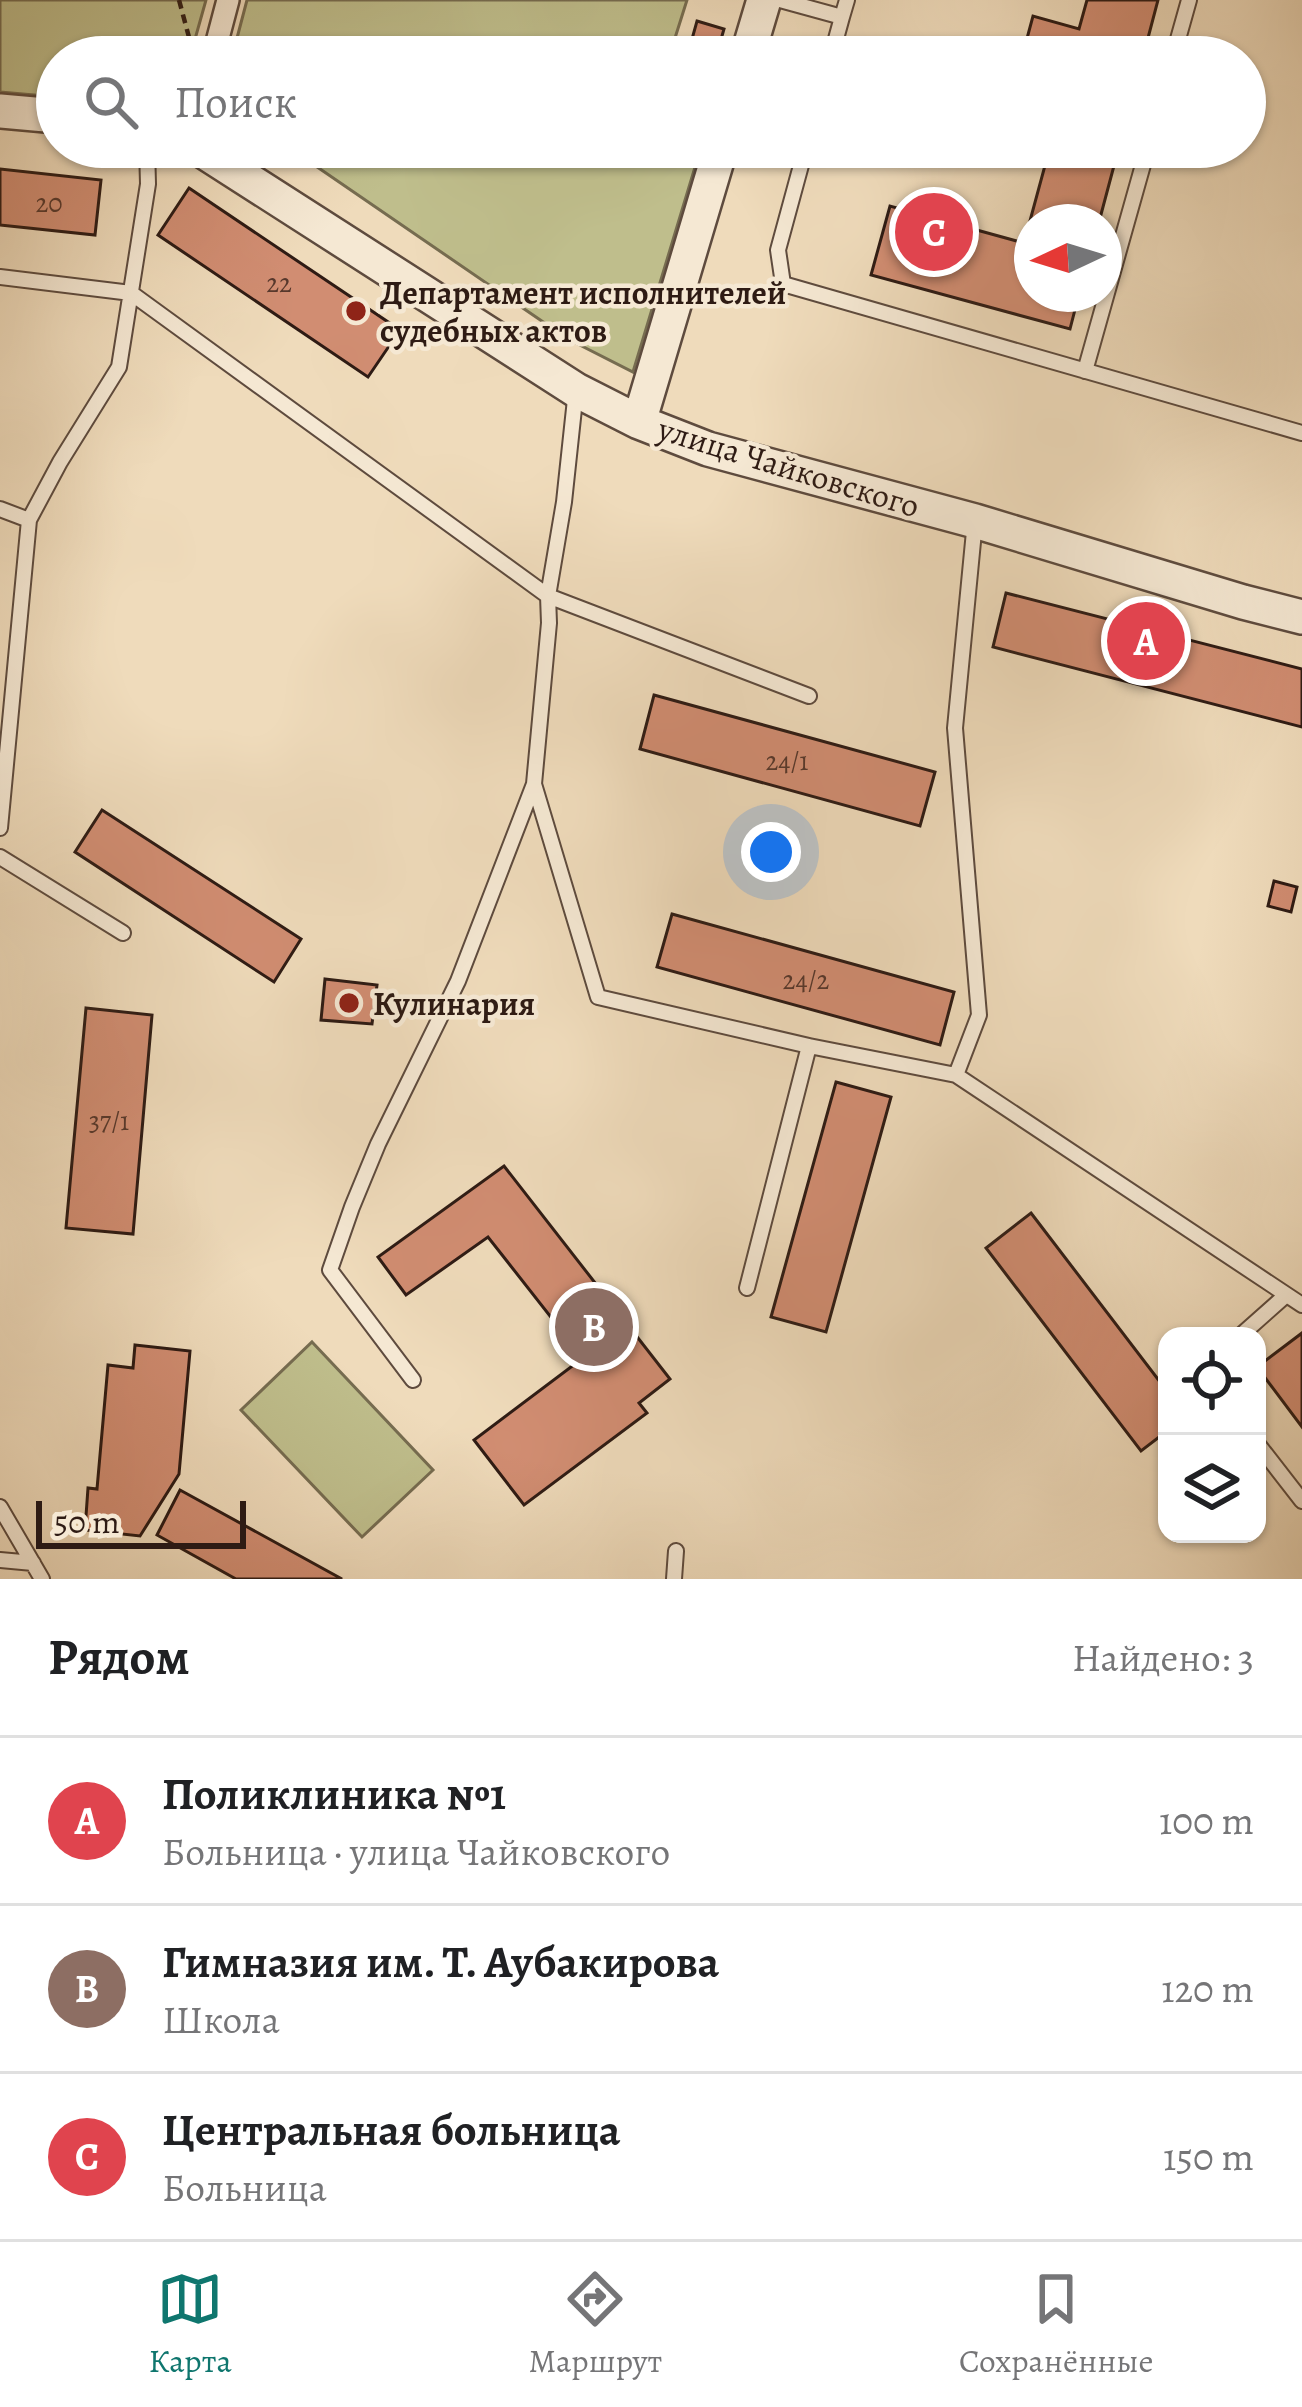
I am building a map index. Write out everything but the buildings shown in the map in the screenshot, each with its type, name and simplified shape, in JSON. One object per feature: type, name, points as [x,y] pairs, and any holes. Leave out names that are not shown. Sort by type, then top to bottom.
[{"type":"street","points":[[219,36],[228,0]]},
{"type":"street","points":[[753,36],[764,0]]},
{"type":"street","points":[[0,111],[36,114]]},
{"type":"street","name":"улица Чайковского","points":[[230,168],[575,389],[639,422],[708,449],[1302,617]]},
{"type":"street","points":[[639,422],[715,168]]},
{"type":"lane","points":[[780,0],[842,17]]},
{"type":"lane","points":[[837,36],[847,0]]},
{"type":"lane","points":[[1179,36],[1189,0]]},
{"type":"lane","points":[[0,827],[29,520],[118,367],[148,168]]},
{"type":"lane","points":[[800,168],[778,250],[783,284],[1302,433]]},
{"type":"lane","points":[[1085,371],[1142,168]]},
{"type":"lane","points":[[0,277],[131,293],[548,596],[809,696]]},
{"type":"lane","points":[[413,1380],[330,1270],[378,1144],[458,981],[534,784],[548,596],[564,502],[575,389]]},
{"type":"lane","points":[[0,509],[29,520]]},
{"type":"lane","points":[[956,1075],[979,1015],[956,728],[975,521]]},
{"type":"lane","points":[[534,784],[598,997],[956,1075],[1302,1305]]},
{"type":"lane","points":[[0,857],[123,933]]},
{"type":"lane","points":[[747,1288],[809,1046]]},
{"type":"lane","points":[[1250,1327],[1285,1296]]},
{"type":"lane","points":[[1266,1455],[1302,1501]]},
{"type":"lane","points":[[0,1507],[42,1579]]},
{"type":"lane","points":[[674,1579],[676,1551]]},
{"type":"lane","points":[[0,1560],[33,1563]]},
{"type":"path","points":[[179,0],[188,36]]},
{"type":"shaded area","points":[[0,0],[206,0],[196,36],[36,36],[36,95],[0,92]]},
{"type":"shaded area","points":[[247,0],[687,0],[676,36],[238,36]]},
{"type":"shaded area","points":[[319,168],[695,168],[633,372],[568,339]]},
{"type":"shaded area","points":[[312,1342],[433,1470],[362,1537],[241,1410]]},
{"type":"place","name":"Центральная больница","points":[[934,232]]},
{"type":"place","name":"Департамент исполнителей судебных актов","points":[[356,311]]},
{"type":"place","name":"Поликлиника №1","points":[[1146,641]]},
{"type":"place","name":"Кулинария","points":[[349,1003]]},
{"type":"place","name":"Гимназия им. Т. Аубакирова","points":[[594,1327]]}]
